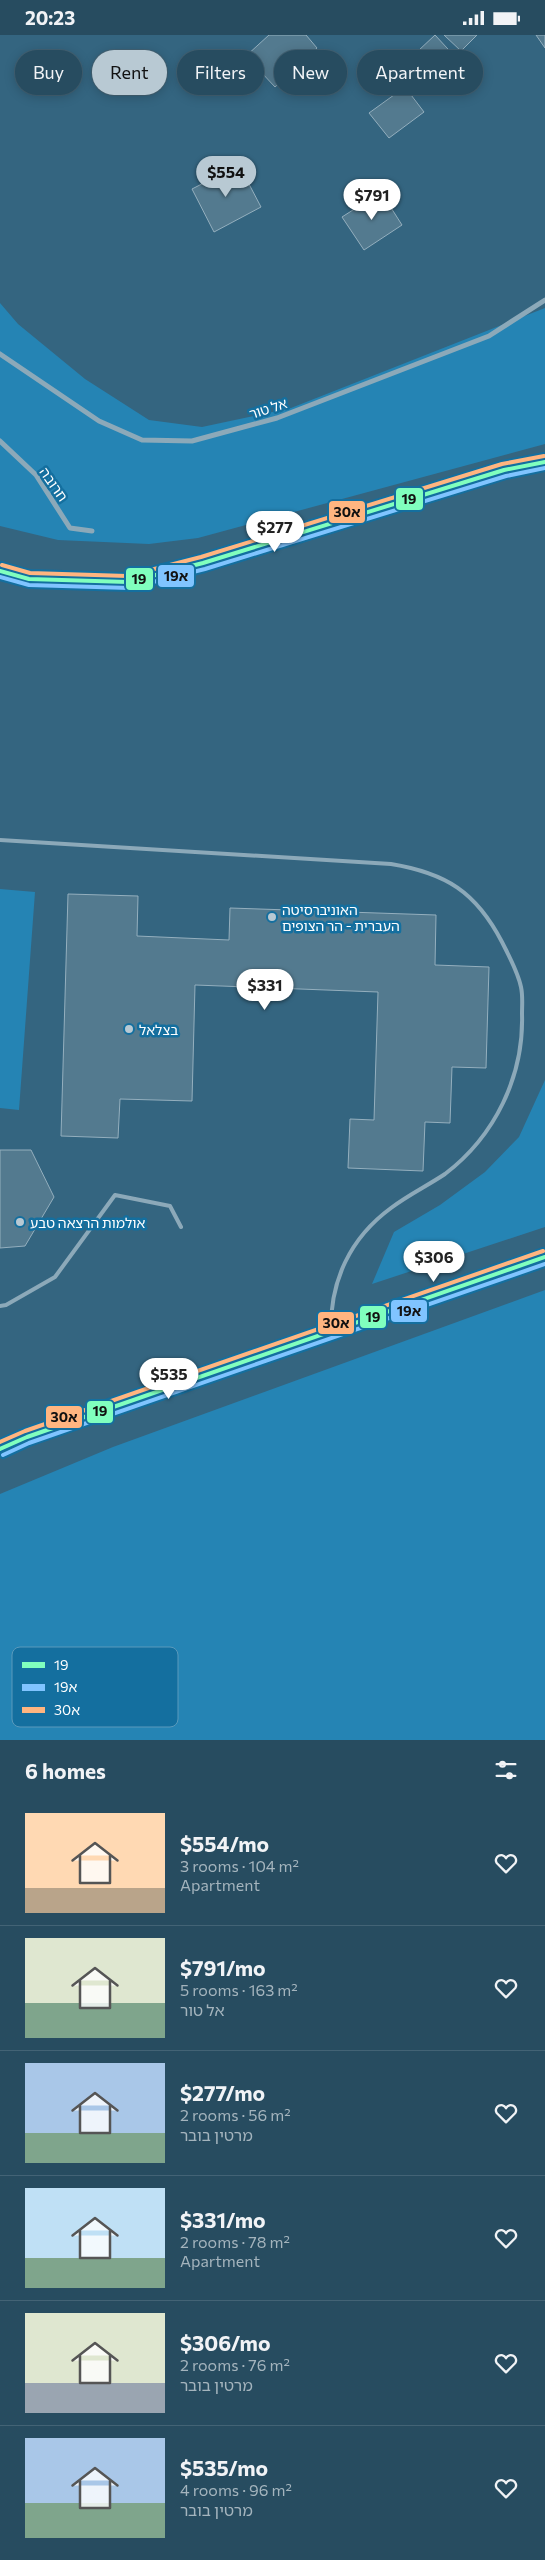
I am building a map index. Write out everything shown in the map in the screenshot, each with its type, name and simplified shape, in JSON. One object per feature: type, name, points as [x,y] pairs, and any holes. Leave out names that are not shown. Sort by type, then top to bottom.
[{"type":"street","name":"אל טור","points":[[0,355],[99,421],[142,441],[192,441],[277,418],[489,336],[545,300]]},
{"type":"street","name":"חרובה","points":[[0,441],[36,475],[70,528],[92,531]]},
{"type":"street","points":[[0,571],[29,579],[128,582],[203,563],[504,470],[545,462]]},
{"type":"street","points":[[0,1449],[27,1437],[545,1257]]},
{"type":"lane","points":[[0,840],[391,864],[416,868],[444,878],[466,893],[491,921],[508,954],[521,987],[522,1023],[515,1077],[490,1127],[468,1153],[445,1173],[391,1208],[366,1229],[346,1257],[336,1283],[330,1307],[331,1331]]},
{"type":"lane","points":[[0,1306],[6,1305],[54,1277],[115,1195],[170,1206],[181,1227]]},
{"type":"shaded area","points":[[0,303],[18,324],[85,379],[149,420],[202,427],[291,408],[545,308],[545,444],[198,538],[149,544],[58,540],[0,526]]},
{"type":"shaded area","points":[[0,889],[35,892],[19,1110],[0,1108]]},
{"type":"shaded area","points":[[545,1080],[545,1227],[372,1284],[394,1232],[440,1205],[485,1172],[519,1137]]},
{"type":"shaded area","points":[[545,1290],[545,1740],[0,1740],[0,1494],[113,1447]]},
{"type":"building","points":[[269,35],[306,35],[317,48],[315,50],[274,50],[274,86],[264,75],[264,50],[253,50]]},
{"type":"building","points":[[435,35],[449,50],[419,50]]},
{"type":"building","points":[[444,35],[477,35],[462,50]]},
{"type":"building","points":[[536,35],[545,35],[545,48]]},
{"type":"building","points":[[394,95],[411,95],[424,112],[389,138],[369,113]]},
{"type":"building","points":[[239,165],[261,207],[214,232],[192,189]]},
{"type":"building","points":[[381,192],[402,225],[364,250],[342,217]]},
{"type":"building","name":"בצלאל","points":[[68,894],[138,896],[137,936],[229,940],[230,908],[436,915],[435,965],[489,967],[486,1068],[452,1067],[450,1123],[425,1122],[423,1171],[348,1168],[350,1119],[374,1120],[378,992],[195,985],[192,1101],[120,1099],[118,1138],[61,1136]]},
{"type":"building","name":"אולמות הרצאה טבע","points":[[0,1150],[31,1150],[54,1197],[25,1246],[0,1248]]},
{"type":"transit line","name":"30א","points":[[2,565],[30,573],[127,576],[201,557],[502,464],[544,456]]},
{"type":"transit line","name":"19","points":[[0,571],[29,579],[128,582],[203,563],[504,470],[545,462]]},
{"type":"transit line","name":"19א","points":[[0,577],[29,585],[129,588],[205,569],[506,476],[545,468]]},
{"type":"transit line","name":"30א","points":[[0,1442],[25,1431],[543,1251]]},
{"type":"transit line","name":"19","points":[[0,1449],[27,1437],[545,1257]]},
{"type":"transit line","name":"19א","points":[[3,1455],[29,1443],[545,1264]]},
{"type":"place","name":"האוניברסיטה העברית - הר הצופים","points":[[272,917]]},
{"type":"place","name":"בצלאל","points":[[129,1029]]},
{"type":"place","name":"אולמות הרצאה טבע","points":[[20,1222]]}]
